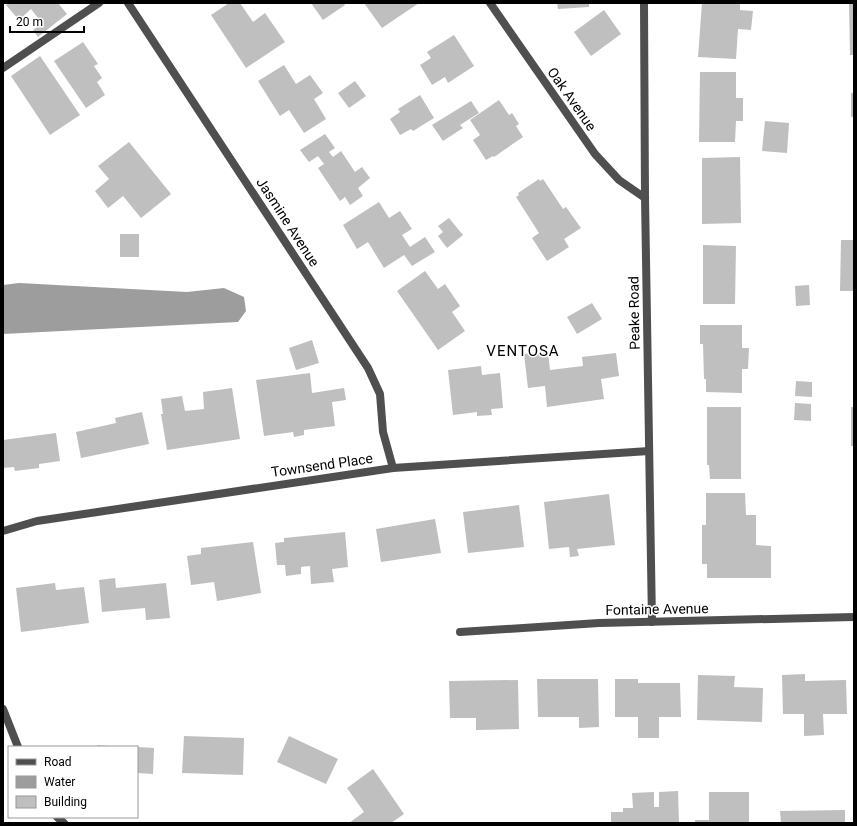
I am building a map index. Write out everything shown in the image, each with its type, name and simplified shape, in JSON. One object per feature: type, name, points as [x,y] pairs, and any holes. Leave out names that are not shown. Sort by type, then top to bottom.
[{"type":"street","points":[[3,68],[98,3]]},
{"type":"street","name":"Jasmine Avenue","points":[[128,3],[368,368],[380,394],[384,432],[394,468]]},
{"type":"street","name":"Oak Avenue","points":[[490,3],[595,154],[619,180],[645,198]]},
{"type":"street","name":"Peake Road","points":[[644,3],[645,198],[652,622]]},
{"type":"street","name":"Townsend Place","points":[[3,530],[37,521],[394,468],[649,451]]},
{"type":"street","name":"Fontaine Avenue","points":[[460,632],[599,623],[854,617]]},
{"type":"street","points":[[3,709],[18,746]]},
{"type":"water","points":[[19,283],[187,292],[224,288],[244,297],[246,311],[238,322],[3,334],[3,285]]},
{"type":"building","points":[[9,3],[58,3],[67,14],[38,37],[33,30],[42,23],[31,9],[19,20],[6,5]]},
{"type":"building","points":[[229,3],[240,3],[253,22],[265,13],[285,42],[246,68],[211,15]]},
{"type":"building","points":[[311,3],[344,3],[345,5],[323,20]]},
{"type":"building","points":[[364,3],[419,3],[382,28]]},
{"type":"building","points":[[557,3],[589,3],[589,7],[558,9]]},
{"type":"building","points":[[702,3],[740,3],[740,10],[753,11],[751,30],[738,29],[736,59],[698,57]]},
{"type":"building","points":[[849,3],[854,3],[854,55],[850,55]]},
{"type":"building","points":[[604,10],[621,34],[591,56],[574,32]]},
{"type":"building","points":[[454,35],[474,66],[448,83],[445,77],[432,85],[420,65],[431,58],[427,52]]},
{"type":"building","points":[[83,42],[98,64],[94,66],[102,78],[97,82],[105,95],[86,108],[54,61]]},
{"type":"building","points":[[40,56],[80,115],[50,135],[11,76]]},
{"type":"building","points":[[284,65],[296,84],[310,75],[323,93],[314,99],[326,119],[304,133],[289,110],[280,116],[258,81]]},
{"type":"building","points":[[700,72],[736,72],[736,98],[743,98],[743,121],[736,121],[735,142],[699,142]]},
{"type":"building","points":[[355,81],[366,96],[349,108],[338,93]]},
{"type":"building","points":[[851,93],[854,93],[854,117],[851,117]]},
{"type":"building","points":[[420,95],[434,118],[413,131],[411,129],[400,135],[390,119],[400,112],[398,109]]},
{"type":"building","points":[[499,100],[509,115],[512,113],[519,124],[516,126],[523,137],[494,157],[493,156],[486,160],[473,140],[480,135],[470,120]]},
{"type":"building","points":[[471,101],[479,113],[460,125],[463,128],[443,141],[432,125]]},
{"type":"building","points":[[765,121],[789,123],[787,153],[762,151]]},
{"type":"building","points":[[325,134],[335,148],[329,152],[333,157],[341,151],[355,172],[362,167],[370,178],[358,188],[363,196],[350,205],[345,197],[340,201],[318,168],[324,164],[318,156],[309,162],[300,150]]},
{"type":"building","points":[[129,142],[171,194],[141,218],[123,196],[108,208],[95,191],[109,179],[98,166]]},
{"type":"building","points":[[740,157],[741,223],[702,224],[702,158]]},
{"type":"building","points":[[539,179],[540,181],[543,179],[563,209],[566,207],[581,228],[564,239],[569,247],[547,261],[532,238],[539,233],[516,197],[519,195],[518,193]]},
{"type":"building","points":[[379,202],[389,218],[400,211],[412,229],[402,235],[410,247],[425,237],[435,252],[412,266],[404,255],[384,268],[368,242],[357,249],[343,225]]},
{"type":"building","points":[[449,218],[463,235],[447,248],[438,236],[443,232],[438,226]]},
{"type":"building","points":[[120,234],[139,234],[139,257],[120,257]]},
{"type":"building","points":[[841,240],[854,240],[854,291],[840,291]]},
{"type":"building","points":[[703,245],[736,246],[735,304],[703,304]]},
{"type":"building","points":[[425,271],[438,289],[445,284],[460,306],[452,312],[465,331],[438,350],[397,291]]},
{"type":"building","points":[[809,285],[810,305],[796,306],[795,286]]},
{"type":"building","points":[[592,303],[602,319],[577,334],[567,317]]},
{"type":"building","points":[[700,325],[742,325],[742,348],[749,348],[748,369],[742,369],[742,393],[706,392],[703,344],[700,344]]},
{"type":"building","points":[[312,340],[319,363],[296,370],[289,348]]},
{"type":"building","points":[[548,351],[550,370],[583,366],[582,357],[616,353],[619,376],[601,379],[604,399],[547,407],[545,386],[528,388],[524,354]]},
{"type":"building","points":[[481,366],[482,375],[500,373],[503,408],[491,409],[492,415],[477,416],[477,412],[453,415],[448,370]]},
{"type":"building","points":[[310,373],[312,393],[344,388],[346,400],[332,402],[335,426],[304,430],[304,435],[294,437],[293,432],[264,436],[256,380]]},
{"type":"building","points":[[796,381],[812,382],[812,397],[795,396]]},
{"type":"building","points":[[232,388],[240,439],[167,450],[161,414],[163,414],[161,399],[182,396],[185,411],[204,409],[203,392]]},
{"type":"building","points":[[795,403],[811,404],[811,421],[794,420]]},
{"type":"building","points":[[707,407],[741,407],[741,479],[710,479],[709,465],[707,465]]},
{"type":"building","points":[[851,407],[854,407],[854,446],[851,446]]},
{"type":"building","points":[[142,412],[149,444],[81,458],[76,432],[116,423],[115,418]]},
{"type":"building","points":[[56,433],[60,461],[39,464],[39,468],[15,471],[14,467],[3,468],[3,440]]},
{"type":"building","points":[[706,493],[745,493],[746,515],[756,515],[756,545],[771,546],[771,578],[707,578],[707,564],[702,564],[702,525],[706,525]]},
{"type":"building","points":[[609,494],[615,545],[577,549],[579,556],[570,557],[569,547],[549,549],[544,502]]},
{"type":"building","points":[[519,505],[524,547],[468,553],[463,512]]},
{"type":"building","points":[[435,519],[441,553],[381,562],[376,529]]},
{"type":"building","points":[[345,532],[348,567],[332,569],[334,582],[311,584],[310,566],[301,567],[301,574],[286,576],[285,565],[277,565],[275,543],[284,542],[284,538]]},
{"type":"building","points":[[253,542],[261,593],[217,601],[214,582],[191,585],[187,556],[201,554],[201,548]]},
{"type":"building","points":[[115,578],[116,588],[166,583],[170,618],[146,620],[145,608],[102,612],[99,580]]},
{"type":"building","points":[[55,583],[56,590],[84,587],[89,623],[21,632],[16,588]]},
{"type":"building","points":[[805,674],[805,681],[846,680],[847,714],[823,714],[824,735],[804,736],[804,714],[783,714],[782,675]]},
{"type":"building","points":[[698,675],[735,676],[734,687],[763,688],[762,722],[697,720]]},
{"type":"building","points":[[537,679],[598,679],[599,727],[579,728],[579,717],[538,717]]},
{"type":"building","points":[[615,679],[638,679],[638,683],[680,683],[681,717],[659,717],[659,738],[638,738],[638,717],[615,717]]},
{"type":"building","points":[[518,680],[519,729],[476,730],[476,718],[450,718],[449,681]]},
{"type":"building","points":[[184,736],[244,738],[243,775],[182,773]]},
{"type":"building","points":[[289,736],[338,759],[326,784],[277,762]]},
{"type":"building","points":[[138,747],[154,748],[153,774],[138,773]]},
{"type":"building","points":[[373,769],[404,814],[391,823],[349,823],[364,812],[347,788]]},
{"type":"building","points":[[678,791],[679,823],[611,823],[611,812],[623,812],[623,808],[633,808],[632,793],[654,792],[654,807],[659,807],[659,792]]},
{"type":"building","points":[[709,792],[749,792],[749,823],[695,823],[695,820],[709,820]]},
{"type":"building","points":[[845,810],[845,823],[781,823],[780,811]]},
{"type":"district","name":"VENTOSA","points":[[523,351]]}]
